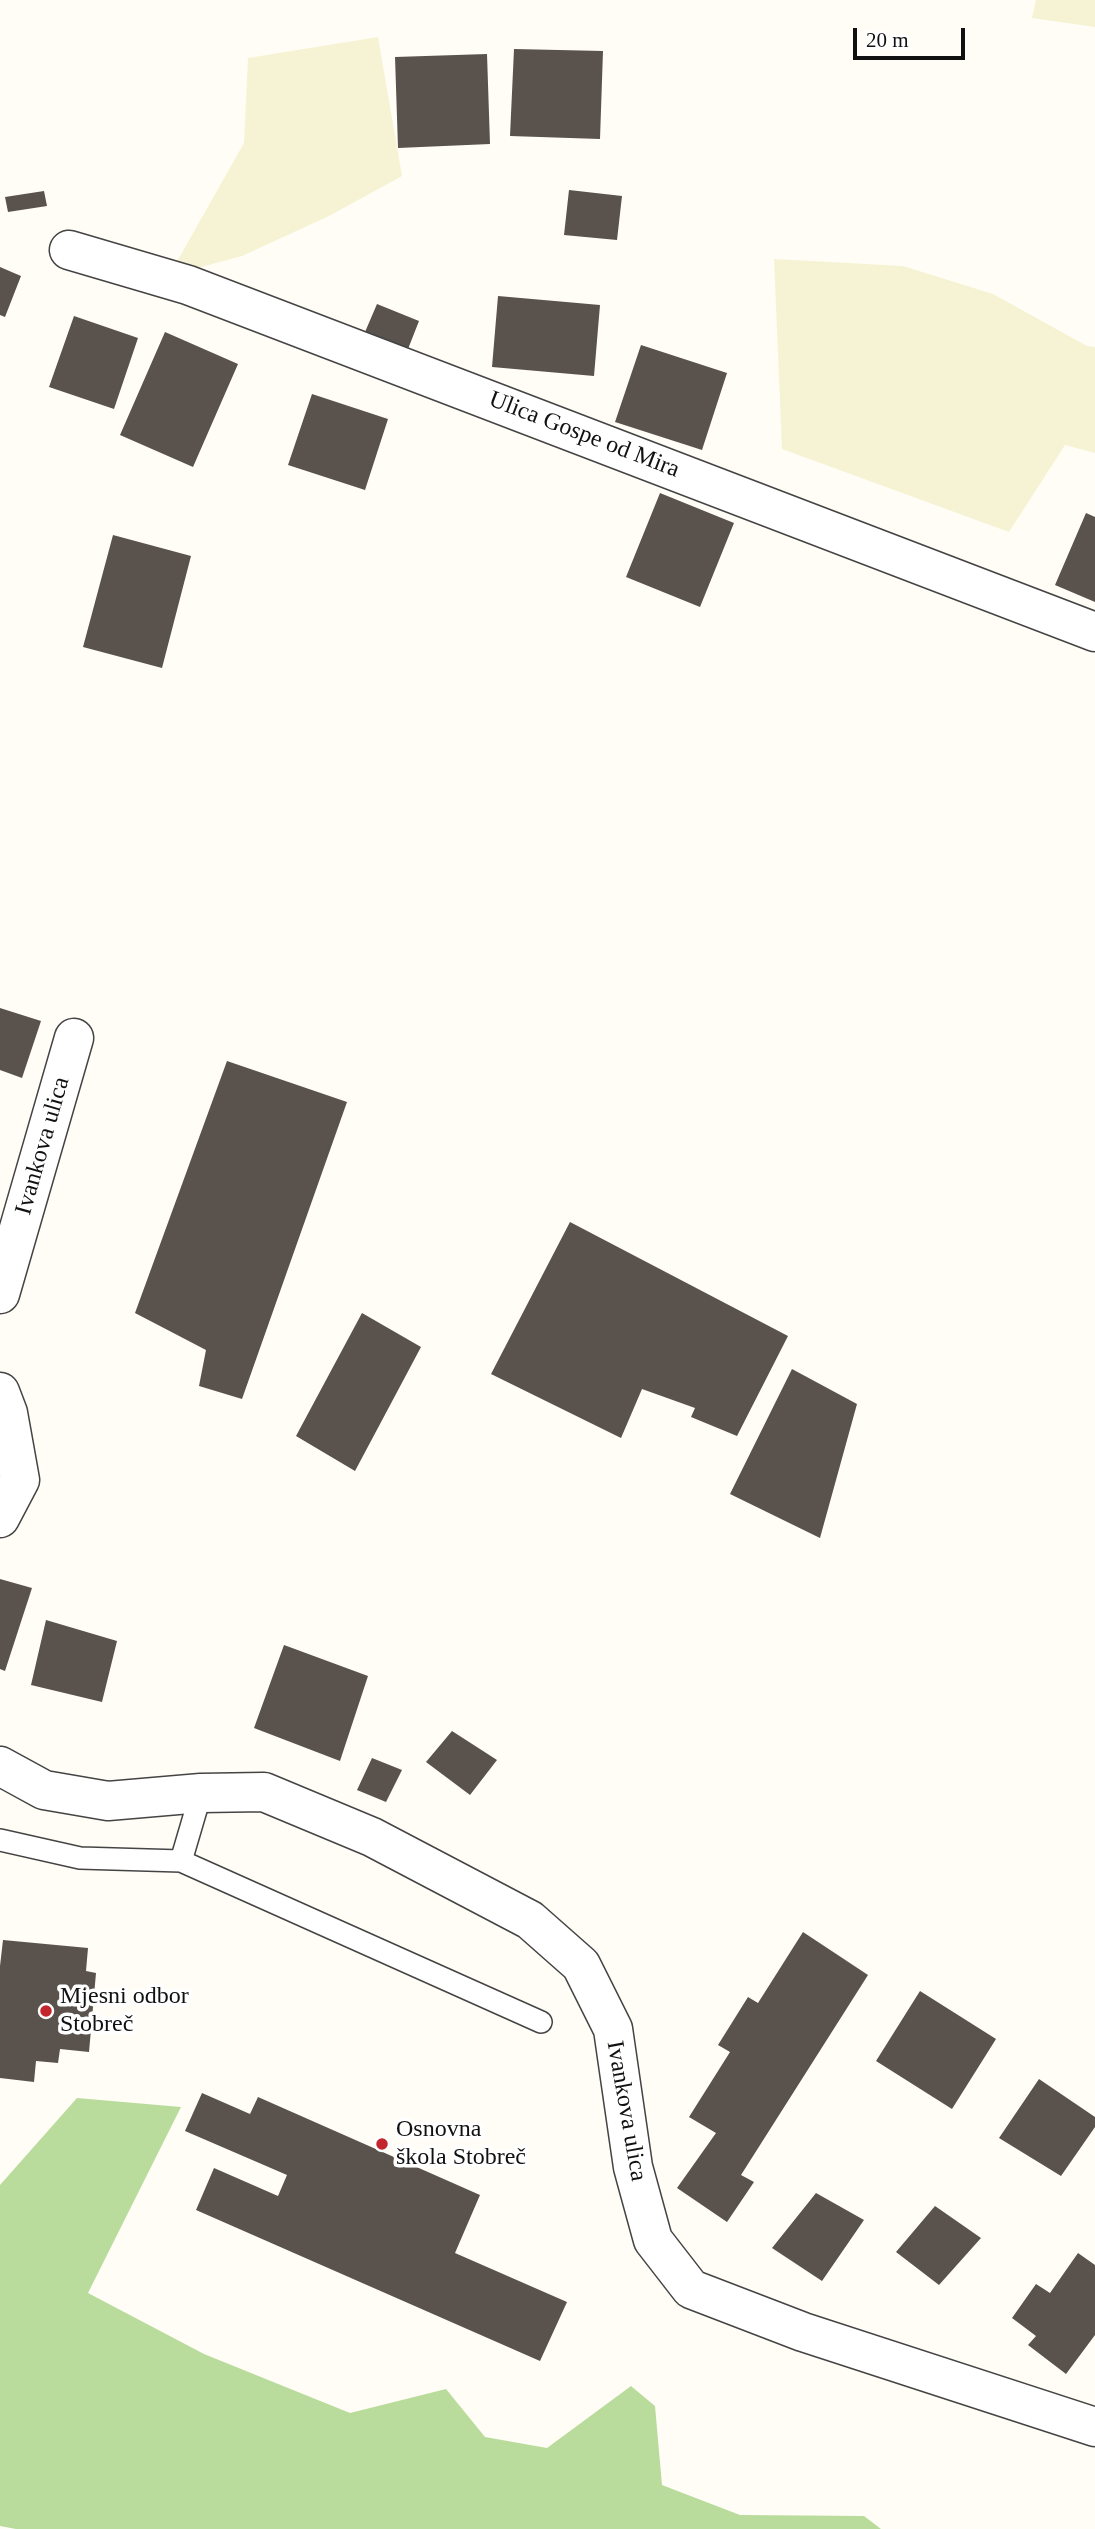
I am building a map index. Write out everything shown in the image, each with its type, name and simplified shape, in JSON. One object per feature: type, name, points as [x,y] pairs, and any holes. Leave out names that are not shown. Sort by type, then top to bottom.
[{"type":"street","name":"Ulica Gospe od Mira","points":[[69,250],[188,285],[1095,632]]},
{"type":"street","name":"Ivankova ulica","points":[[0,1294],[74,1038]]},
{"type":"street","points":[[0,1392],[8,1413],[20,1479],[0,1518]]},
{"type":"street","name":"Ivankova ulica","points":[[0,1771],[44,1790],[108,1801],[201,1793],[264,1792],[372,1837],[530,1920],[581,1965],[613,2029],[633,2166],[653,2240],[691,2289],[803,2332],[1095,2427]]},
{"type":"lane","points":[[181,1861],[201,1793]]},
{"type":"lane","points":[[0,1840],[80,1858],[181,1861],[541,2022]]},
{"type":"shaded area","points":[[1036,0],[1095,0],[1095,27],[1032,18]]},
{"type":"shaded area","points":[[378,37],[402,176],[329,216],[242,256],[190,270],[175,265],[244,143],[248,58]]},
{"type":"shaded area","points":[[774,259],[903,266],[993,294],[1087,346],[1095,347],[1095,453],[1065,445],[1009,532],[782,449]]},
{"type":"green space","points":[[77,2098],[181,2107],[88,2293],[204,2354],[350,2413],[446,2389],[485,2437],[547,2448],[631,2386],[655,2406],[662,2485],[740,2515],[864,2516],[881,2529],[16,2529],[0,2526],[0,2185]]},
{"type":"building","points":[[514,49],[603,51],[600,139],[510,136]]},
{"type":"building","points":[[487,54],[490,144],[398,148],[395,57]]},
{"type":"building","points":[[569,190],[622,196],[617,240],[564,235]]},
{"type":"building","points":[[44,191],[47,206],[8,212],[5,197]]},
{"type":"building","points":[[0,267],[21,276],[5,317],[0,315]]},
{"type":"building","points":[[498,296],[600,305],[594,376],[492,367]]},
{"type":"building","points":[[377,304],[419,321],[408,349],[365,332]]},
{"type":"building","points":[[74,316],[138,338],[114,409],[49,387]]},
{"type":"building","points":[[165,332],[238,364],[193,467],[120,435]]},
{"type":"building","points":[[641,345],[727,373],[702,450],[615,422]]},
{"type":"building","points":[[312,394],[388,419],[365,490],[288,465]]},
{"type":"building","points":[[660,493],[734,523],[700,607],[626,577]]},
{"type":"building","points":[[1086,513],[1095,517],[1095,602],[1055,585]]},
{"type":"building","points":[[113,535],[191,556],[162,668],[83,647]]},
{"type":"building","points":[[0,1008],[41,1021],[22,1078],[0,1070]]},
{"type":"building","points":[[227,1061],[347,1102],[242,1399],[199,1386],[206,1350],[135,1313]]},
{"type":"building","points":[[570,1222],[788,1336],[737,1436],[691,1417],[695,1408],[642,1389],[621,1438],[491,1374]]},
{"type":"building","points":[[362,1313],[421,1347],[355,1471],[296,1436]]},
{"type":"building","points":[[792,1369],[857,1404],[820,1538],[730,1494]]},
{"type":"building","points":[[0,1579],[32,1588],[5,1671],[0,1669]]},
{"type":"building","points":[[46,1620],[117,1641],[102,1702],[31,1685]]},
{"type":"building","points":[[284,1645],[368,1676],[340,1761],[254,1728]]},
{"type":"building","points":[[452,1731],[497,1760],[470,1795],[426,1762]]},
{"type":"building","points":[[372,1758],[402,1770],[386,1802],[357,1790]]},
{"type":"building","points":[[803,1932],[868,1975],[741,2175],[754,2182],[727,2222],[677,2188],[716,2133],[689,2117],[730,2052],[718,2045],[748,1997],[758,2003]]},
{"type":"building","name":"Mjesni odbor Stobreč","points":[[3,1940],[88,1948],[86,1971],[96,1973],[89,2052],[60,2049],[58,2063],[36,2061],[34,2082],[0,2078],[0,1966]]},
{"type":"building","points":[[920,1991],[996,2039],[952,2109],[876,2061]]},
{"type":"building","points":[[1039,2079],[1095,2117],[1095,2127],[1061,2176],[999,2138]]},
{"type":"building","name":"Osnovna škola Stobreč","points":[[202,2093],[250,2114],[258,2097],[480,2195],[455,2253],[567,2302],[540,2361],[196,2210],[214,2168],[278,2196],[287,2175],[185,2131]]},
{"type":"building","points":[[816,2193],[864,2220],[822,2281],[772,2248]]},
{"type":"building","points":[[935,2206],[981,2238],[939,2285],[896,2252]]},
{"type":"building","points":[[1078,2253],[1095,2265],[1095,2335],[1066,2374],[1028,2345],[1036,2336],[1012,2318],[1036,2284],[1050,2293]]},
{"type":"place","name":"Mjesni odbor Stobreč","points":[[46,2011]]},
{"type":"place","name":"Osnovna škola Stobreč","points":[[382,2144]]}]
